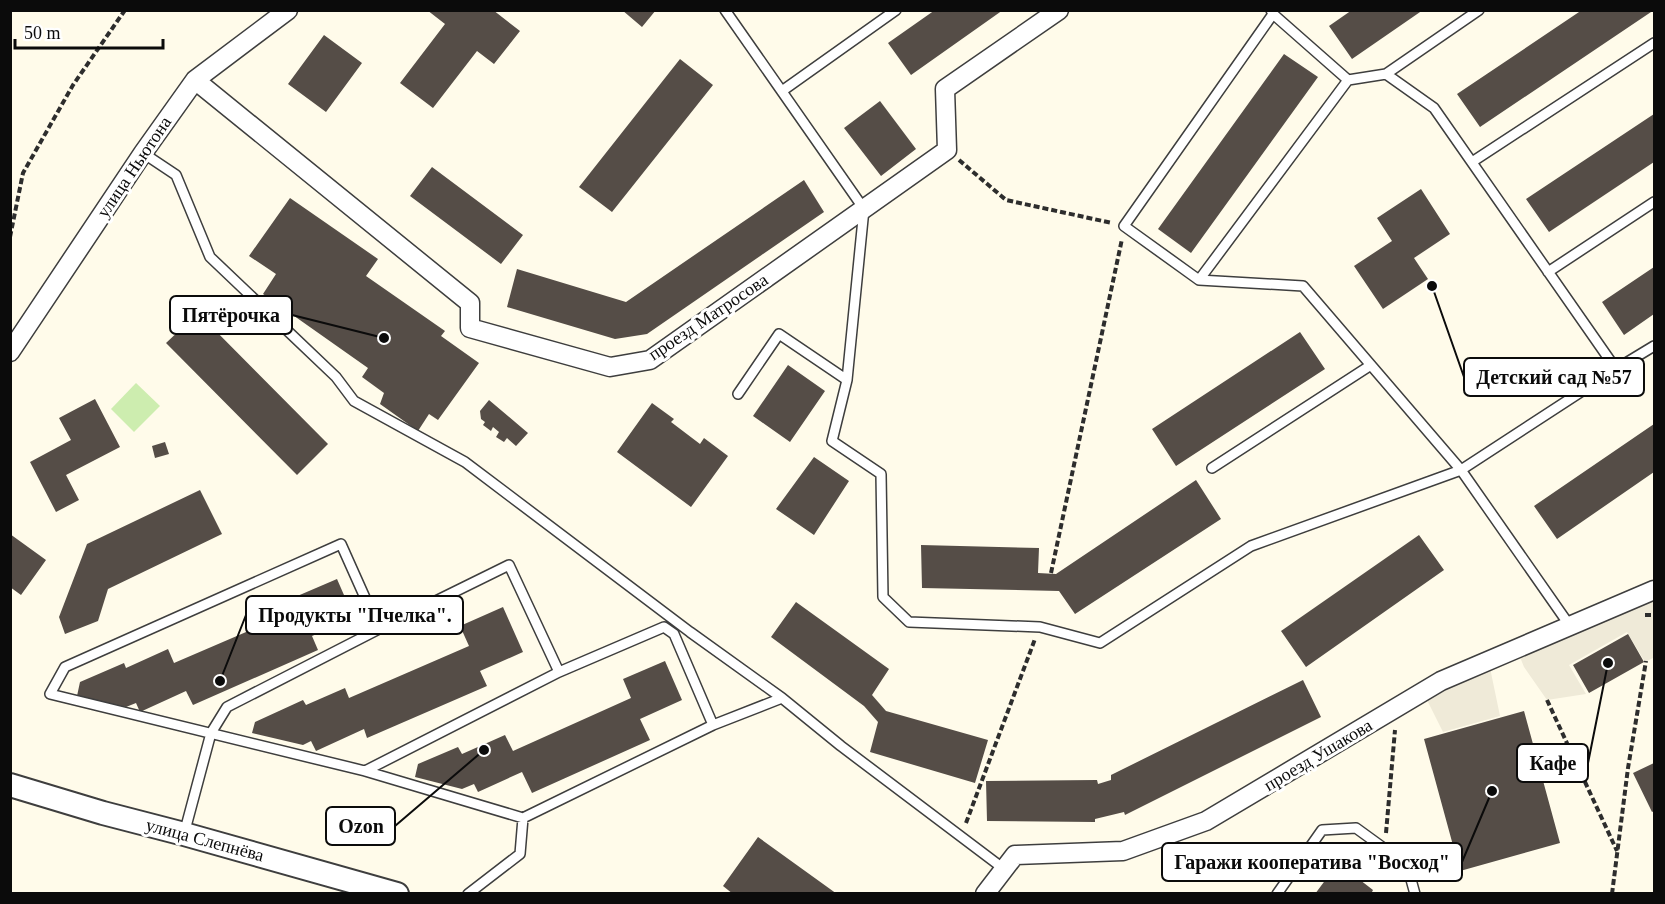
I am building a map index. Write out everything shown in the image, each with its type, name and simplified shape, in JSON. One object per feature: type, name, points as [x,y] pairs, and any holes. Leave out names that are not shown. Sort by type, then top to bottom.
[{"type":"street","name":"улица Ньютона","points":[[10,352],[143,153],[195,80],[288,10]]},
{"type":"street","points":[[947,150],[945,89],[1059,10]]},
{"type":"street","name":"проезд Матросова","points":[[195,80],[470,303],[470,328],[610,367],[650,360],[947,150]]},
{"type":"street","name":"проезд Ушакова","points":[[985,894],[1015,855],[1123,851],[1206,821],[1441,681],[1654,590]]},
{"type":"street","name":"улица Слепнёва","points":[[11,787],[397,894]]},
{"type":"lane","points":[[725,10],[864,209],[847,380],[832,441],[881,474],[883,597],[909,622],[1040,627],[1100,643],[1251,546],[1461,470],[1654,346]]},
{"type":"lane","points":[[782,91],[896,10]]},
{"type":"lane","points":[[1199,280],[1348,80],[1386,74],[1479,10]]},
{"type":"lane","points":[[1348,80],[1272,12],[1124,226],[1199,280],[1303,286],[1461,470],[1570,626]]},
{"type":"lane","points":[[1472,162],[1654,43]]},
{"type":"lane","points":[[1386,74],[1434,108],[1616,369]]},
{"type":"lane","points":[[143,153],[176,175],[210,257],[336,377],[354,400],[465,462],[690,632],[782,698],[841,746],[1004,869]]},
{"type":"lane","points":[[1548,272],[1654,202]]},
{"type":"lane","points":[[738,394],[779,334],[847,380]]},
{"type":"lane","points":[[1212,468],[1371,365]]},
{"type":"lane","points":[[379,629],[341,544],[65,667],[50,694],[365,771],[523,818],[713,725],[782,698]]},
{"type":"lane","points":[[184,834],[212,733],[227,707],[509,565],[559,672]]},
{"type":"lane","points":[[365,771],[559,672],[664,627],[674,634],[713,725]]},
{"type":"lane","points":[[468,894],[520,854],[523,818]]},
{"type":"lane","points":[[1277,894],[1322,830],[1356,828],[1407,865],[1416,894]]},
{"type":"path","points":[[10,237],[23,173],[73,85],[125,10]]},
{"type":"path","points":[[947,150],[1006,200],[1124,226],[1051,573]]},
{"type":"path","points":[[962,833],[1040,627]]},
{"type":"path","points":[[1612,894],[1628,768],[1647,661]]},
{"type":"path","points":[[1547,699],[1618,853]]},
{"type":"path","points":[[1385,849],[1396,708]]},
{"type":"green space","points":[[136,383],[160,406],[134,432],[111,409]]},
{"type":"shaded area","points":[[1654,593],[1654,657],[1645,662],[1627,632],[1569,665],[1586,694],[1547,700],[1524,667],[1518,652]]},
{"type":"shaded area","points":[[1489,663],[1500,716],[1443,732],[1424,694]]},
{"type":"building","points":[[427,10],[493,10],[520,31],[494,64],[477,51],[433,108],[400,83],[445,24]]},
{"type":"building","points":[[622,10],[656,10],[642,27]]},
{"type":"building","points":[[935,10],[1003,10],[911,75],[888,43]]},
{"type":"building","points":[[1352,10],[1423,10],[1352,59],[1329,26]]},
{"type":"building","points":[[1582,10],[1654,10],[1480,127],[1457,94]]},
{"type":"building","points":[[324,35],[362,63],[326,112],[288,84]]},
{"type":"building","points":[[1284,54],[1318,77],[1191,253],[1158,229]]},
{"type":"building","points":[[680,59],[713,85],[612,212],[579,187]]},
{"type":"building","points":[[880,101],[916,149],[881,176],[844,128]]},
{"type":"building","points":[[1654,114],[1654,162],[1549,232],[1526,199]]},
{"type":"building","points":[[432,167],[523,235],[501,264],[410,196]]},
{"type":"building","points":[[804,180],[824,212],[647,334],[615,339],[507,307],[517,269],[626,302]]},
{"type":"building","points":[[1421,189],[1450,234],[1414,258],[1428,279],[1383,309],[1354,266],[1392,241],[1377,218]]},
{"type":"building","points":[[290,198],[378,259],[366,276],[445,331],[441,336],[479,363],[438,420],[429,414],[418,431],[380,404],[384,393],[362,377],[368,368],[263,294],[276,274],[249,256]]},
{"type":"building","points":[[1654,267],[1654,314],[1624,335],[1602,302]]},
{"type":"building","points":[[198,313],[328,444],[297,475],[166,343]]},
{"type":"building","points":[[1300,332],[1325,369],[1176,466],[1152,429]]},
{"type":"building","points":[[788,365],[825,391],[790,442],[753,416]]},
{"type":"building","points":[[95,399],[120,447],[66,475],[79,500],[56,512],[30,462],[71,440],[59,418]]},
{"type":"building","points":[[489,400],[528,433],[516,446],[507,438],[504,442],[496,437],[499,432],[493,427],[491,431],[483,425],[485,422],[481,419],[480,411]]},
{"type":"building","points":[[652,403],[674,419],[671,422],[700,444],[704,438],[728,456],[691,507],[617,452]]},
{"type":"building","points":[[1654,424],[1654,472],[1557,539],[1534,506]]},
{"type":"building","points":[[165,442],[169,454],[155,458],[152,446]]},
{"type":"building","points":[[814,457],[849,481],[814,535],[776,509]]},
{"type":"building","points":[[1196,480],[1221,519],[1075,614],[1059,591],[922,588],[921,545],[1039,548],[1038,573],[1056,574]]},
{"type":"building","points":[[200,490],[222,534],[108,589],[98,621],[65,634],[59,617],[87,544]]},
{"type":"building","points":[[10,534],[46,560],[21,595],[10,587]]},
{"type":"building","points":[[1419,535],[1444,570],[1306,667],[1281,631]]},
{"type":"building","points":[[337,579],[354,618],[312,636],[318,650],[193,705],[186,691],[140,712],[136,703],[126,707],[77,696],[80,682],[124,663],[126,668],[168,649],[174,663],[300,609],[295,597]]},
{"type":"building","points":[[796,602],[889,669],[872,695],[886,711],[988,740],[975,783],[870,752],[878,722],[864,706],[771,637]]},
{"type":"building","points":[[503,607],[523,652],[480,671],[487,686],[367,738],[364,729],[316,751],[311,741],[303,745],[252,733],[255,722],[303,700],[306,705],[345,688],[349,698],[469,646],[460,626]]},
{"type":"building","points":[[1628,634],[1644,662],[1589,693],[1573,665]]},
{"type":"building","points":[[665,661],[682,700],[640,719],[650,740],[532,793],[522,772],[478,792],[474,784],[462,789],[415,777],[418,764],[458,747],[462,754],[505,735],[513,751],[631,698],[623,679]]},
{"type":"building","points":[[1303,680],[1321,717],[1125,815],[1124,812],[1095,819],[1095,822],[987,821],[986,781],[1097,780],[1098,784],[1111,780],[1111,775]]},
{"type":"building","points":[[1524,711],[1560,843],[1460,871],[1424,739]]},
{"type":"building","points":[[1654,763],[1654,811],[1652,812],[1633,773]]},
{"type":"building","points":[[758,837],[837,894],[733,894],[723,886]]},
{"type":"building","points":[[1338,863],[1373,890],[1371,894],[1315,894]]},
{"type":"place","name":"Детский сад №57","points":[[1432,286]]},
{"type":"place","name":"Пятёрочка","points":[[384,338]]},
{"type":"place","name":"Кафе","points":[[1608,663]]},
{"type":"place","name":"Продукты \"Пчелка\".","points":[[220,681]]},
{"type":"place","name":"Ozon","points":[[484,750]]},
{"type":"place","name":"Гаражи кооператива \"Восход\"","points":[[1492,791]]}]
